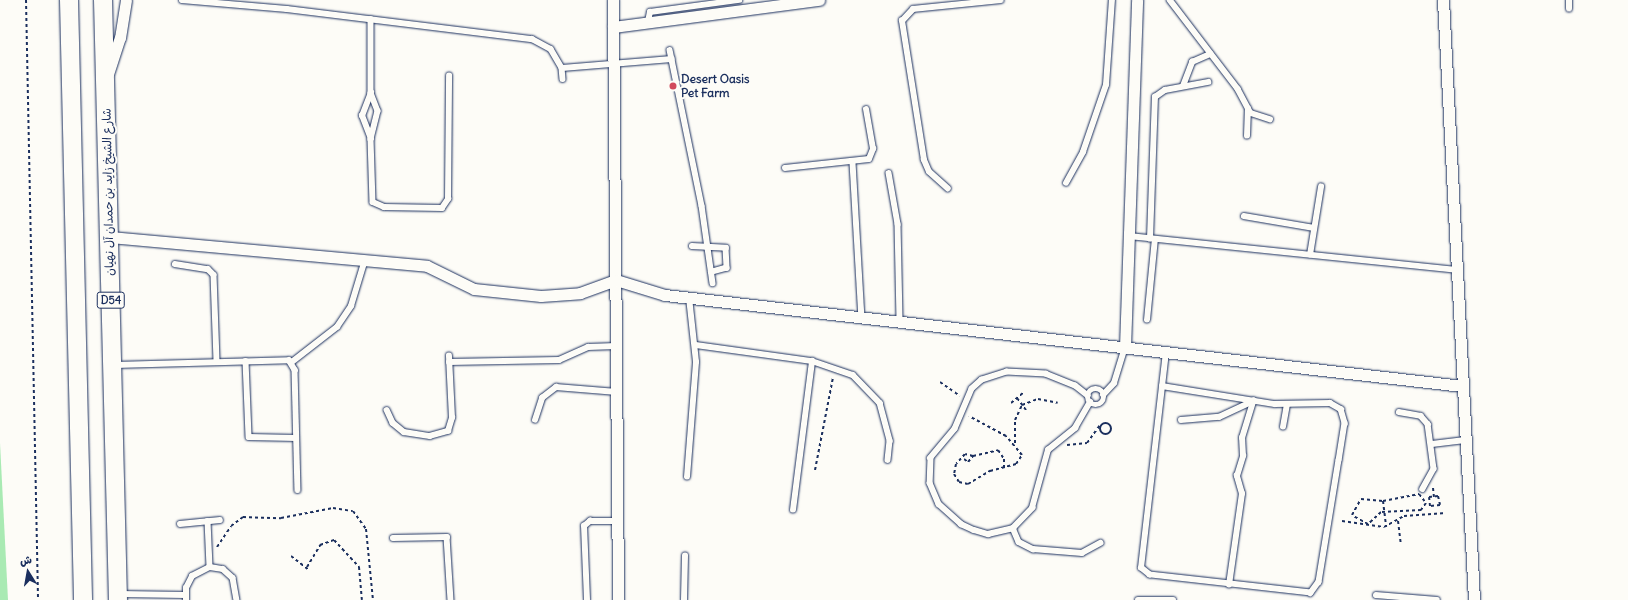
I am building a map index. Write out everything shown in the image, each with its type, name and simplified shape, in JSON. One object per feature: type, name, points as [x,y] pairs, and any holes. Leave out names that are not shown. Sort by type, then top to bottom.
[{"type":"highway","points":[[69,0],[83,600]]},
{"type":"highway","name":"شارع الشيخ زايد بن حمدان آل نهيان","points":[[103,0],[118,597]]},
{"type":"street","points":[[106,80],[120,38],[126,0]]},
{"type":"street","points":[[613,0],[618,600]]},
{"type":"street","points":[[613,27],[819,0]]},
{"type":"street","points":[[1125,347],[1136,0]]},
{"type":"street","points":[[1443,0],[1474,600]]},
{"type":"street","points":[[110,237],[364,263],[427,266],[474,289],[541,296],[580,293],[616,280],[652,293],[689,298],[1462,386]]},
{"type":"lane","points":[[182,0],[371,19],[532,39],[551,49],[562,68],[563,79]]},
{"type":"lane","points":[[648,22],[647,14],[650,12],[739,0]]},
{"type":"lane","points":[[948,189],[929,172],[924,160],[902,21],[913,9],[1001,0]]},
{"type":"lane","points":[[1066,183],[1083,152],[1106,85],[1112,0]]},
{"type":"lane","points":[[1170,0],[1238,89],[1248,109],[1255,116],[1270,119]]},
{"type":"lane","points":[[1569,0],[1569,9]]},
{"type":"lane","points":[[371,19],[371,93],[378,116],[371,139],[373,202],[384,207],[442,208],[448,199],[449,76]]},
{"type":"lane","points":[[670,50],[708,246],[713,283]]},
{"type":"lane","points":[[1183,86],[1192,62],[1210,54]]},
{"type":"lane","points":[[562,68],[672,59]]},
{"type":"lane","points":[[1147,320],[1152,239],[1156,97],[1165,90],[1208,82]]},
{"type":"lane","points":[[371,93],[362,116],[371,139]]},
{"type":"lane","points":[[1247,136],[1248,109]]},
{"type":"lane","points":[[785,168],[853,163],[869,159],[873,154],[866,110]]},
{"type":"lane","points":[[853,163],[862,317]]},
{"type":"lane","points":[[889,173],[898,224],[900,322]]},
{"type":"lane","points":[[1310,255],[1321,187]]},
{"type":"lane","points":[[1244,216],[1314,228]]},
{"type":"lane","points":[[1129,236],[1456,270]]},
{"type":"lane","points":[[692,246],[708,246],[727,249],[727,268],[712,272]]},
{"type":"lane","points":[[112,366],[246,361],[292,362],[337,327],[351,306],[364,263]]},
{"type":"lane","points":[[175,264],[208,269],[214,275],[217,362]]},
{"type":"lane","points":[[687,476],[696,344],[689,298]]},
{"type":"lane","points":[[696,344],[812,361],[835,366],[853,375],[880,403],[890,441],[888,460]]},
{"type":"lane","points":[[387,410],[393,423],[404,432],[430,436],[448,431],[452,418],[449,359],[554,361],[588,347],[617,346]]},
{"type":"lane","points":[[1090,402],[1099,403],[1103,394],[1114,383],[1125,347]]},
{"type":"lane","points":[[1162,386],[1287,405],[1330,403],[1341,409],[1344,417],[1319,582],[1316,588],[1305,595],[1150,574],[1141,568],[1162,386],[1166,352]]},
{"type":"lane","points":[[246,361],[249,437],[296,438]]},
{"type":"lane","points":[[793,510],[812,361]]},
{"type":"lane","points":[[292,362],[298,490]]},
{"type":"lane","points":[[1007,372],[1061,378],[1088,396],[1090,402],[1075,428],[1054,443],[1044,458],[1032,508],[1014,528],[988,534],[974,530],[948,514],[933,495],[929,475],[931,458],[963,412],[966,400],[982,380],[1007,372]]},
{"type":"lane","points":[[536,420],[542,398],[556,387],[617,392]]},
{"type":"lane","points":[[1088,396],[1095,389],[1103,394]]},
{"type":"lane","points":[[1181,420],[1219,417],[1253,401]]},
{"type":"lane","points":[[1229,585],[1242,494],[1237,476],[1243,456],[1242,438],[1253,401]]},
{"type":"lane","points":[[1283,427],[1287,405]]},
{"type":"lane","points":[[1399,412],[1421,416],[1428,424],[1432,444],[1434,469],[1423,489]]},
{"type":"lane","points":[[1432,444],[1465,440]]},
{"type":"lane","points":[[180,524],[220,520]]},
{"type":"lane","points":[[587,600],[584,526],[590,521],[617,520]]},
{"type":"lane","points":[[208,521],[210,567]]},
{"type":"lane","points":[[1014,528],[1019,542],[1033,549],[1082,553],[1100,543]]},
{"type":"lane","points":[[393,538],[447,537],[451,600]]},
{"type":"lane","points":[[684,600],[685,556]]},
{"type":"lane","points":[[118,597],[186,597],[192,576],[210,567],[223,569],[233,578],[237,600]]},
{"type":"lane","points":[[1376,595],[1437,600]]},
{"type":"lane","points":[[1138,600],[1173,600]]},
{"type":"path","points":[[26,0],[38,600]]},
{"type":"path","points":[[815,470],[835,366]]},
{"type":"path","points":[[940,382],[966,400]]},
{"type":"path","points":[[1011,403],[1024,392]]},
{"type":"path","points":[[1017,398],[1026,410]]},
{"type":"path","points":[[1016,444],[1015,420],[1022,405],[1038,399],[1058,403]]},
{"type":"path","points":[[963,412],[1016,444],[1021,450],[1020,460],[1004,468],[963,483],[954,474],[956,464],[964,459],[968,453],[973,456]]},
{"type":"path","points":[[1054,443],[1081,446],[1091,439],[1100,425],[1108,423],[1109,431],[1102,433],[1100,425]]},
{"type":"path","points":[[964,459],[968,462],[973,456],[998,450],[1004,459],[1004,468]]},
{"type":"path","points":[[1428,503],[1419,494],[1383,501],[1361,499],[1351,512],[1355,519],[1368,524],[1384,512],[1421,510],[1428,503],[1429,497],[1438,496],[1440,505],[1430,506],[1428,503]]},
{"type":"path","points":[[1383,501],[1386,527]]},
{"type":"path","points":[[209,550],[218,546],[231,526],[243,518],[281,518],[343,508],[353,511],[363,522],[370,552],[373,600]]},
{"type":"path","points":[[1342,521],[1359,526],[1386,527],[1404,516],[1446,512]]},
{"type":"path","points":[[1398,519],[1401,544]]},
{"type":"path","points":[[307,567],[320,545],[334,540],[359,567],[362,600]]},
{"type":"path","points":[[291,556],[309,570]]},
{"type":"green space","points":[[0,443],[8,600],[0,600]]},
{"type":"place","name":"Desert Oasis Pet Farm","points":[[673,86]]}]
